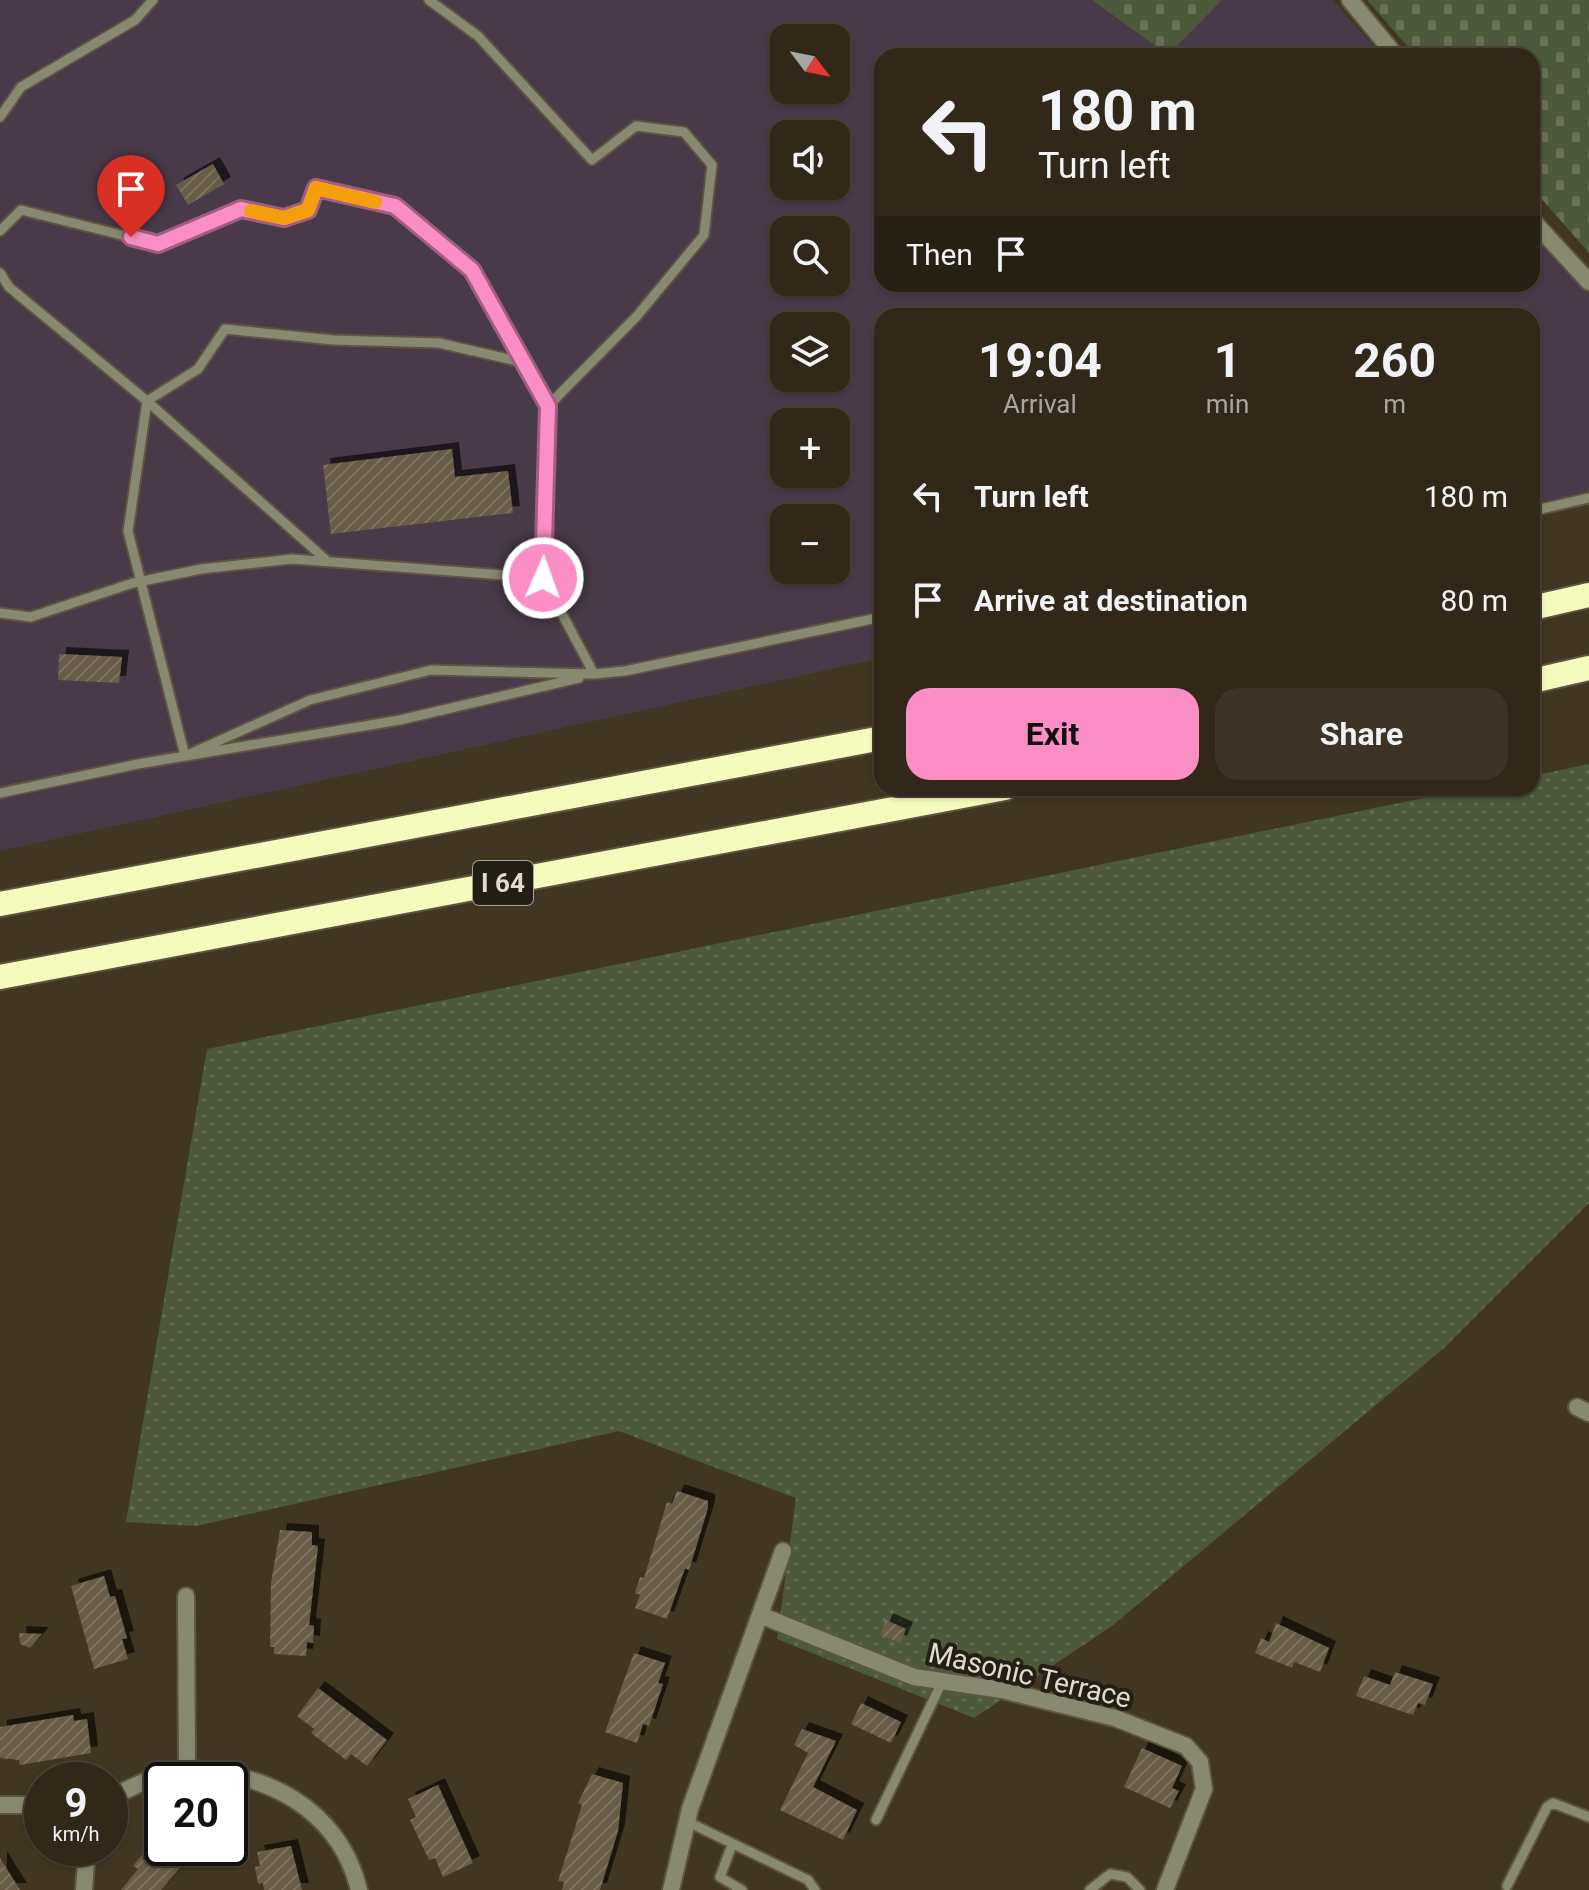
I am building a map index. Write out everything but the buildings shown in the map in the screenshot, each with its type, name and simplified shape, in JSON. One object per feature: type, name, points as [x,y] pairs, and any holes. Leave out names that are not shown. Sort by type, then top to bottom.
[{"type":"highway","points":[[1540,606],[1589,595]]},
{"type":"highway","points":[[1540,679],[1589,668]]},
{"type":"highway","points":[[0,904],[874,740]]},
{"type":"highway","name":"I 64","points":[[0,977],[962,796]]},
{"type":"street","points":[[1350,0],[1389,48]]},
{"type":"street","points":[[1540,229],[1589,282]]},
{"type":"street","points":[[671,1890],[686,1821],[783,1551]]},
{"type":"street","points":[[186,1596],[187,1762]]},
{"type":"street","name":"Masonic Terrace","points":[[760,1615],[914,1677],[1002,1690],[1115,1718],[1186,1746],[1200,1762],[1204,1789],[1165,1890]]},
{"type":"street","points":[[248,1777],[285,1792],[306,1807],[338,1843],[359,1890]]},
{"type":"street","points":[[0,1805],[24,1805]]},
{"type":"street","points":[[84,1890],[86,1866]]},
{"type":"lane","points":[[0,117],[21,87],[135,20],[153,0]]},
{"type":"lane","points":[[429,0],[478,36],[592,160],[636,126],[684,132],[712,165],[704,235],[637,316],[548,406]]},
{"type":"lane","points":[[0,231],[21,210],[158,244],[241,209],[284,218],[308,210],[316,188],[395,206],[472,270],[548,406],[543,578],[594,674]]},
{"type":"lane","points":[[0,273],[9,287],[147,401],[325,559]]},
{"type":"lane","points":[[185,756],[128,531],[147,401],[198,369],[225,329],[334,340],[439,343],[521,362]]},
{"type":"lane","points":[[1540,509],[1589,498]]},
{"type":"lane","points":[[0,613],[31,617],[141,581],[201,569],[325,559],[543,578]]},
{"type":"lane","points":[[185,756],[310,700],[431,670],[594,674],[625,671],[874,619]]},
{"type":"lane","points":[[0,793],[185,756],[400,720],[594,674]]},
{"type":"lane","points":[[876,1820],[942,1682]]},
{"type":"lane","points":[[1507,1886],[1547,1807],[1553,1803],[1560,1804],[1589,1817]]},
{"type":"lane","points":[[686,1821],[808,1880],[815,1890]]},
{"type":"lane","points":[[732,1845],[720,1877],[742,1890]]},
{"type":"lane","points":[[1090,1890],[1102,1877],[1119,1874],[1134,1881],[1140,1890]]},
{"type":"shaded area","points":[[0,0],[1092,0],[1158,48],[874,48],[874,292],[1540,292],[1540,237],[1589,294],[1589,503],[1540,513],[1540,308],[874,308],[874,660],[0,851]]},
{"type":"shaded area","points":[[1222,0],[1333,0],[1375,48],[1175,48]]},
{"type":"green space","points":[[1092,0],[1222,0],[1175,48],[1158,48]]},
{"type":"green space","points":[[1367,0],[1589,0],[1589,253],[1540,197],[1540,48],[1409,48]]},
{"type":"green space","points":[[1589,764],[1589,1203],[1444,1348],[1112,1626],[974,1718],[777,1639],[796,1498],[619,1431],[196,1526],[126,1522],[207,1049],[1433,796],[1540,796],[1540,774]]},
{"type":"slow traffic","points":[[251,211],[284,218],[308,210],[316,188],[375,202]]},
{"type":"route","points":[[131,237],[158,244],[241,209],[284,218],[308,210],[316,188],[395,206],[472,270],[548,406],[543,578]]}]
